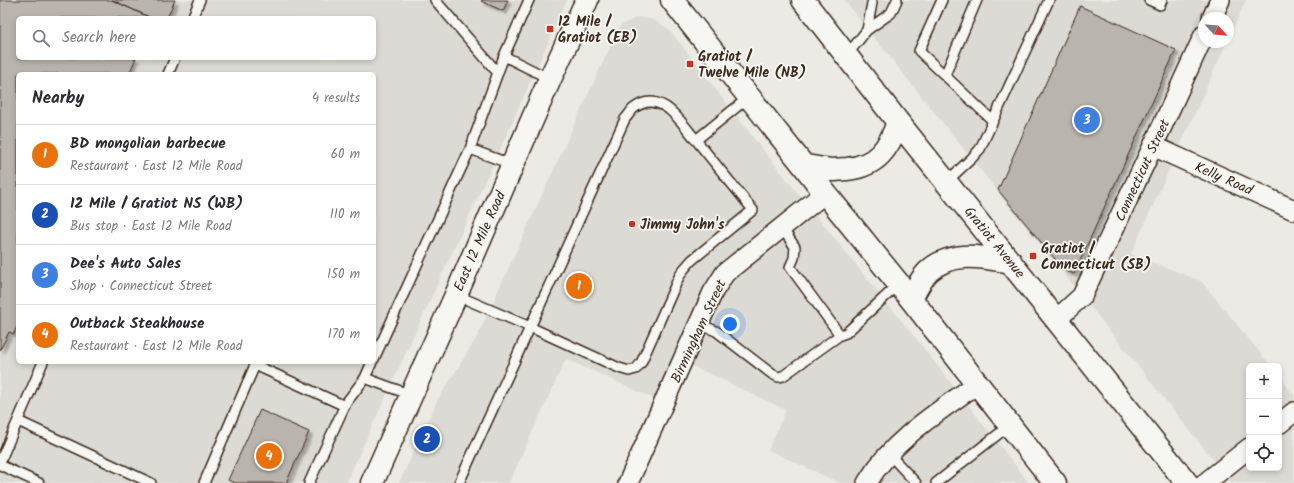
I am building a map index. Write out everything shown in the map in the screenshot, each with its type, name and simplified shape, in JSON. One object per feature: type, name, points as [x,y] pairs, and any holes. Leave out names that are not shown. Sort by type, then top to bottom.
[{"type":"main road","name":"East 12 Mile Road","points":[[372,483],[550,79],[587,0]]},
{"type":"main road","points":[[672,0],[905,291],[1055,483]]},
{"type":"main road","name":"Gratiot Avenue","points":[[804,0],[898,122],[1188,483]]},
{"type":"main road","points":[[804,166],[833,170],[853,168],[870,163],[883,152],[892,139],[898,122]]},
{"type":"main road","points":[[905,291],[919,284],[929,270],[942,262],[959,257],[979,256],[1011,262]]},
{"type":"street","points":[[1215,12],[1220,0]]},
{"type":"street","name":"Connecticut Street","points":[[1057,319],[1082,296],[1198,48]]},
{"type":"street","name":"Kelly Road","points":[[1153,146],[1294,210]]},
{"type":"street","name":"Birmingham Street","points":[[628,483],[713,292],[725,273],[825,193]]},
{"type":"street","points":[[867,483],[884,458],[914,430],[977,384]]},
{"type":"street","points":[[1282,422],[1294,412]]},
{"type":"street","points":[[1205,483],[1246,450]]},
{"type":"lane","points":[[193,16],[200,0]]},
{"type":"lane","points":[[435,0],[498,73]]},
{"type":"lane","points":[[376,354],[470,149],[504,56],[529,0]]},
{"type":"lane","points":[[847,55],[867,30],[891,13],[897,0]]},
{"type":"lane","points":[[942,0],[919,51],[993,121]]},
{"type":"lane","points":[[945,75],[977,0]]},
{"type":"lane","points":[[1150,0],[1160,5],[1162,0]]},
{"type":"lane","points":[[946,182],[980,149],[1047,1]]},
{"type":"lane","points":[[867,30],[872,3]]},
{"type":"lane","points":[[504,56],[550,79]]},
{"type":"lane","points":[[169,72],[174,60]]},
{"type":"lane","points":[[696,140],[749,96]]},
{"type":"lane","points":[[456,295],[530,327],[619,368],[629,371],[636,369],[641,363],[684,269],[692,260],[753,210],[675,114],[664,105],[654,101],[644,103],[633,109],[625,118],[530,327],[459,483]]},
{"type":"lane","points":[[470,149],[513,165]]},
{"type":"lane","points":[[782,228],[795,246],[794,258],[790,267],[840,335]]},
{"type":"lane","points":[[699,324],[716,331],[778,377],[783,376],[905,291]]},
{"type":"lane","points":[[39,483],[0,464],[42,364]]},
{"type":"lane","points":[[204,483],[253,364]]},
{"type":"lane","points":[[255,364],[345,406]]},
{"type":"lane","points":[[309,483],[345,406],[365,378],[371,364]]},
{"type":"lane","points":[[365,378],[411,395]]},
{"type":"lane","points":[[18,421],[151,483]]},
{"type":"lane","points":[[936,483],[1010,425]]},
{"type":"lane","points":[[889,454],[916,483]]},
{"type":"shaded area","points":[[0,0],[567,0],[346,483],[0,483]]},
{"type":"shaded area","points":[[844,0],[1246,0],[1234,27],[1234,12],[1198,12],[1198,48],[1224,48],[1131,254],[1201,281],[1269,363],[1246,363],[1246,471],[1282,471],[1282,380],[1294,395],[1294,483],[1232,483]]},
{"type":"shaded area","points":[[639,17],[654,20],[668,28],[767,155],[926,351],[1029,483],[840,483],[768,450],[786,410],[674,357],[655,399],[566,359],[509,483],[399,483],[438,399],[477,337],[614,38],[621,25]]},
{"type":"building","points":[[0,0],[112,0],[147,16],[16,16],[16,60],[135,60],[130,72],[16,72],[16,329],[14,334],[9,332],[0,350]]},
{"type":"building","points":[[112,0],[175,0],[168,16],[147,16]]},
{"type":"building","points":[[508,0],[503,11],[481,1]]},
{"type":"building","points":[[1080,6],[1176,50],[1074,274],[1064,270],[998,190]]},
{"type":"building","points":[[260,410],[309,432],[286,483],[235,483],[228,480]]},
{"type":"place","name":"12 Mile / Gratiot (EB)","points":[[550,29]]},
{"type":"place","name":"Gratiot / Twelve Mile (NB)","points":[[690,64]]},
{"type":"place","name":"Dee's Auto Sales","points":[[1087,120]]},
{"type":"place","name":"Jimmy John's","points":[[632,224]]},
{"type":"place","name":"Gratiot / Connecticut (SB)","points":[[1033,256]]},
{"type":"place","name":"BD mongolian barbecue","points":[[579,286]]},
{"type":"place","name":"12 Mile / Gratiot NS (WB)","points":[[427,439]]},
{"type":"place","name":"Outback Steakhouse","points":[[269,456]]}]
